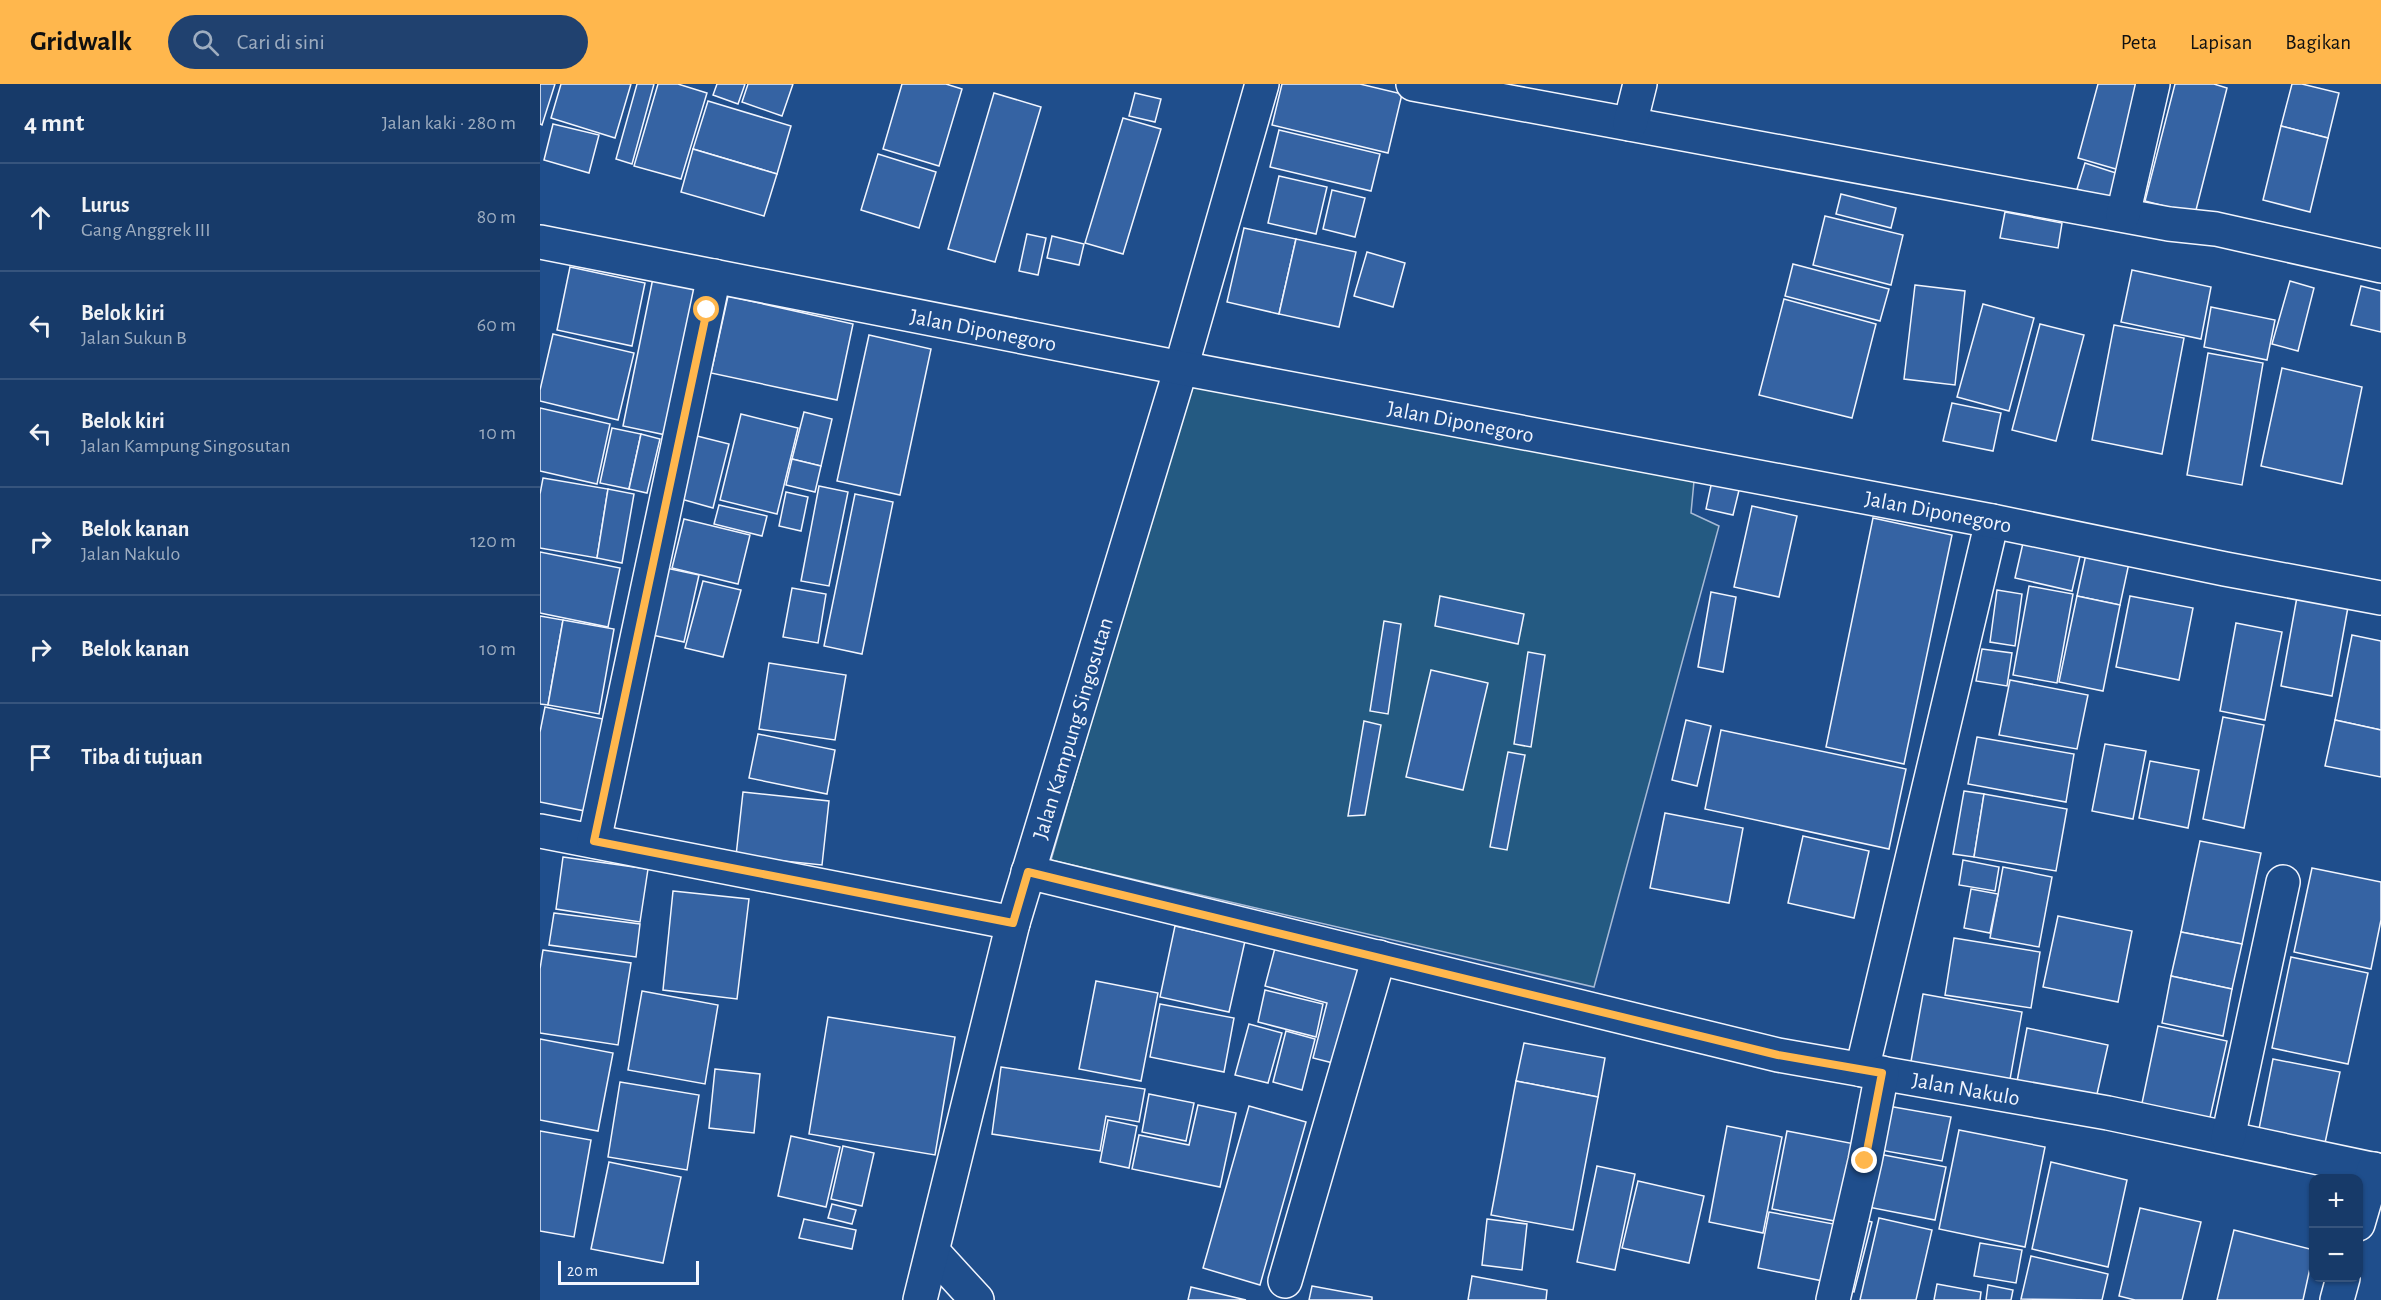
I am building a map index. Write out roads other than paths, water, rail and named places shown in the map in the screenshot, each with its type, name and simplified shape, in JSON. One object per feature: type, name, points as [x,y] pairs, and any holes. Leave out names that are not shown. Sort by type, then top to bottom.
[{"type":"street","name":"Jalan Kampung Singosutan","points":[[920,1300],[1013,923],[1181,368],[1262,84]]},
{"type":"street","points":[[1413,84],[2169,224],[2216,229],[2381,266]]},
{"type":"street","points":[[1630,124],[1640,84]]},
{"type":"street","points":[[2123,215],[2153,84]]},
{"type":"street","name":"Jalan Diponegoro","points":[[540,242],[1181,368],[1992,521],[2225,570],[2381,598]]},
{"type":"street","points":[[594,841],[714,276]]},
{"type":"street","points":[[1833,1300],[1865,1161],[1872,1072],[1992,521]]},
{"type":"street","points":[[540,831],[1013,923]]},
{"type":"street","name":"Jalan Nakulo","points":[[1028,872],[1778,1055],[2108,1113],[2378,1170]]},
{"type":"street","points":[[2228,1138],[2283,882]]},
{"type":"street","points":[[1285,1281],[1379,957]]},
{"type":"street","points":[[2363,1210],[2378,1170]]},
{"type":"street","points":[[933,1252],[977,1300]]},
{"type":"street","points":[[2337,1300],[2342,1282]]}]
